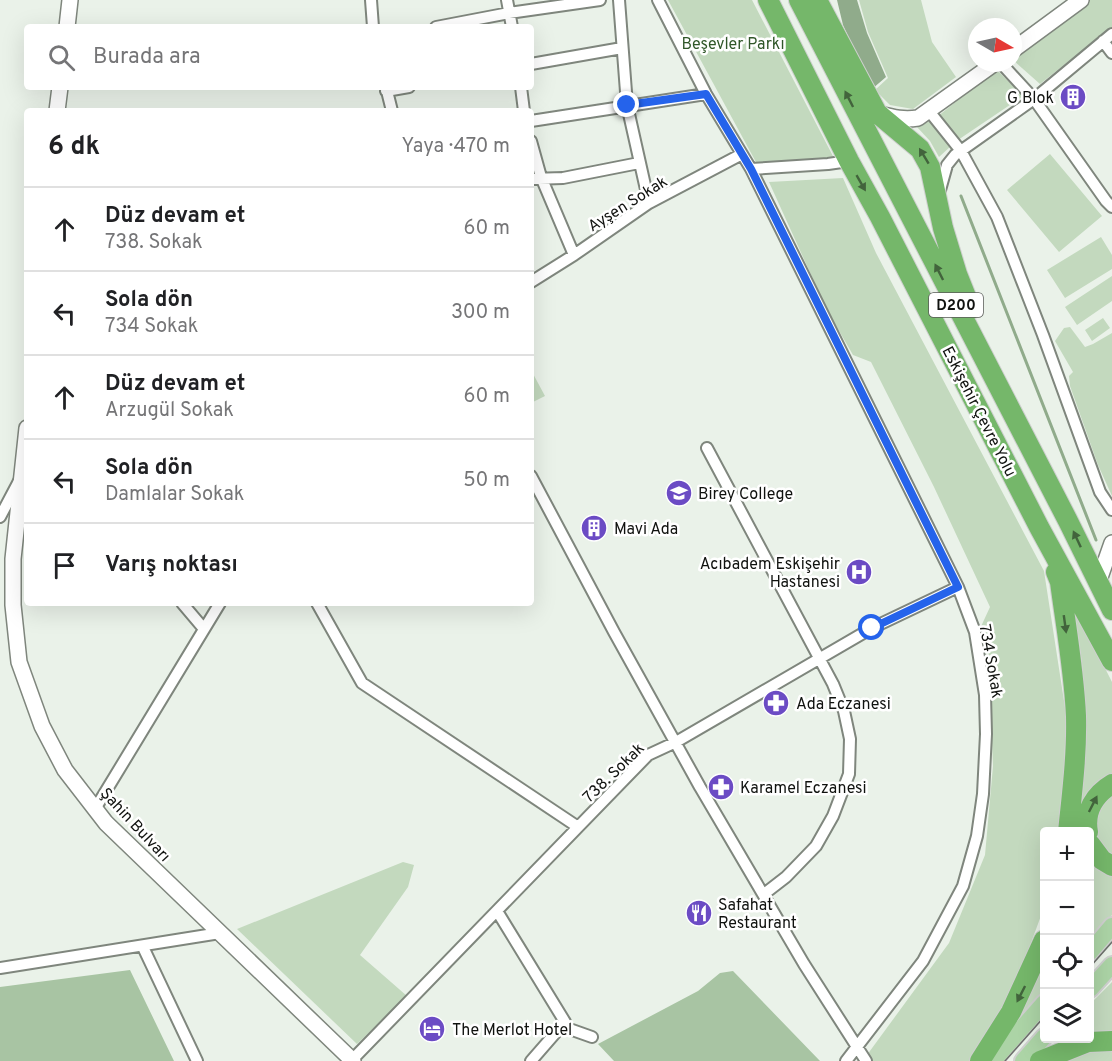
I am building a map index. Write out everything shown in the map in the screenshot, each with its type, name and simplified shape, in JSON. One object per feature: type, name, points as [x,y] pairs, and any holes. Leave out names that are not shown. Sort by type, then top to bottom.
[{"type":"highway","name":"Eskişehir Çevre Yolu","points":[[768,0],[1039,527],[1112,661]]},
{"type":"highway","name":"Eskişehir Çevre Yolu","points":[[799,0],[1112,610]]},
{"type":"highway","points":[[817,0],[877,113],[920,149],[930,167],[938,207],[957,274],[975,320],[981,352]]},
{"type":"highway","points":[[1039,527],[1060,582],[1073,674],[1076,718],[1075,772],[1068,827]]},
{"type":"highway","points":[[1088,827],[1090,805],[1103,789],[1112,784]]},
{"type":"highway","points":[[1094,850],[1102,860],[1112,866]]},
{"type":"highway","points":[[980,1061],[1011,1012],[1040,949]]},
{"type":"highway","points":[[1040,1061],[1088,1042],[1112,1041]]},
{"type":"main road","points":[[1094,946],[1112,926]]},
{"type":"main road","points":[[1094,984],[1112,965]]},
{"type":"main road","points":[[993,1061],[1040,1008]]},
{"type":"main road","points":[[1023,1061],[1040,1042]]},
{"type":"street","points":[[67,24],[70,0]]},
{"type":"street","points":[[370,0],[374,24]]},
{"type":"street","points":[[507,0],[511,24]]},
{"type":"street","points":[[452,24],[600,0]]},
{"type":"street","points":[[618,0],[627,105],[649,203]]},
{"type":"street","name":"734 Sokak","points":[[657,0],[706,94],[751,169],[958,587],[975,632],[985,695],[984,784],[977,836],[963,886],[923,961],[846,1061]]},
{"type":"street","points":[[1022,43],[1082,0]]},
{"type":"street","points":[[938,207],[941,182],[947,165],[961,151],[1034,99],[1107,37],[1112,53]]},
{"type":"street","points":[[534,63],[622,48]]},
{"type":"street","points":[[877,113],[908,120],[918,118],[983,72]]},
{"type":"street","points":[[1009,72],[1034,99],[1112,207]]},
{"type":"street","points":[[57,108],[60,90]]},
{"type":"street","points":[[386,90],[391,108]]},
{"type":"street","points":[[521,90],[524,108]]},
{"type":"street","points":[[534,120],[706,94]]},
{"type":"street","points":[[929,111],[961,151],[997,217],[1100,492],[1112,510]]},
{"type":"street","name":"Ayşen Sokak","points":[[534,280],[649,203],[742,154]]},
{"type":"street","points":[[751,169],[849,161]]},
{"type":"street","points":[[574,255],[536,178],[563,177],[639,163]]},
{"type":"street","points":[[707,448],[833,684],[844,711],[850,739],[849,774],[833,816],[816,846],[764,894]]},
{"type":"street","points":[[0,517],[24,475]]},
{"type":"street","name":"Şahin Bulvarı","points":[[24,480],[13,559],[13,605],[19,662],[42,726],[65,770],[106,823],[352,1061]]},
{"type":"street","points":[[534,482],[700,787],[804,964],[866,1061]]},
{"type":"street","points":[[1098,583],[1112,543]]},
{"type":"street","name":"738. Sokak","points":[[352,1061],[648,755],[872,628],[958,587]]},
{"type":"street","points":[[185,606],[204,629]]},
{"type":"street","points":[[95,809],[218,606]]},
{"type":"street","points":[[319,606],[362,683],[578,827]]},
{"type":"street","points":[[497,911],[565,1022],[531,1061]]},
{"type":"street","points":[[0,968],[144,947],[220,933]]},
{"type":"street","points":[[144,947],[196,1061]]},
{"type":"street","points":[[561,1026],[592,1036]]},
{"type":"green space","name":"Beşevler Parkı","points":[[668,0],[752,0],[835,160],[757,164]]},
{"type":"green space","points":[[859,0],[921,0],[932,42],[956,77],[913,109],[890,105],[875,90],[888,78],[868,32]]},
{"type":"green space","points":[[1087,0],[1112,0],[1112,27],[1040,84],[1022,68],[1022,49]]},
{"type":"green space","points":[[992,72],[999,72],[1023,96],[955,142],[937,117]]},
{"type":"green space","points":[[932,120],[951,146],[939,157],[930,141],[917,127]]},
{"type":"green space","points":[[1050,154],[1102,216],[1059,252],[1007,190]]},
{"type":"green space","points":[[843,178],[876,253],[1044,571],[1066,714],[1063,804],[1059,827],[1040,827],[1040,918],[1011,997],[969,1061],[871,1061],[867,1055],[949,943],[985,855],[993,766],[990,697],[978,633],[990,607],[934,487],[871,362],[853,355],[827,310],[769,182]]},
{"type":"green space","points":[[1101,237],[1112,255],[1112,269],[1065,298],[1047,270]]},
{"type":"green space","points":[[1112,276],[1112,301],[1077,325],[1065,307]]},
{"type":"green space","points":[[1103,318],[1110,328],[1092,341],[1085,330]]},
{"type":"green space","points":[[1070,327],[1085,347],[1112,333],[1112,496],[1098,465],[1070,386],[1069,376],[1073,372],[1055,341],[1064,328]]},
{"type":"green space","points":[[534,376],[545,396],[534,402]]},
{"type":"green space","points":[[1074,607],[1112,682],[1112,777],[1085,827],[1073,827],[1086,744],[1082,663]]},
{"type":"green space","points":[[1112,791],[1112,854],[1097,835],[1094,816],[1101,803]]},
{"type":"green space","points":[[1094,852],[1112,870],[1112,915],[1094,937]]},
{"type":"green space","points":[[403,862],[414,865],[408,887],[360,955],[407,996],[357,1044],[237,929]]},
{"type":"green space","points":[[1040,960],[1040,998],[1006,1036]]},
{"type":"green space","points":[[1112,982],[1112,1035],[1094,1036],[1094,1000]]},
{"type":"green space","points":[[1096,1048],[1112,1049],[1112,1061],[1058,1061]]},
{"type":"shaded area","points":[[837,0],[857,0],[867,33],[886,77],[872,89],[843,25]]},
{"type":"shaded area","points":[[130,970],[174,1061],[0,1061],[0,987]]},
{"type":"shaded area","points":[[733,971],[820,1061],[614,1061],[598,1044],[698,991],[720,973]]},
{"type":"waterway","points":[[961,196],[1096,540]]},
{"type":"tram line","points":[[1094,962],[1112,942]]},
{"type":"tram line","points":[[1005,1061],[1040,1022]]},
{"type":"place","name":"G Blok","points":[[1073,97]]},
{"type":"place","name":"Birey College","points":[[679,493]]},
{"type":"place","name":"Mavi Ada","points":[[594,528]]},
{"type":"place","name":"Acıbadem Eskişehir Hastanesi","points":[[859,572]]},
{"type":"place","name":"Ada Eczanesi","points":[[776,703]]},
{"type":"place","name":"Karamel Eczanesi","points":[[721,787]]},
{"type":"place","name":"Safahat Restaurant","points":[[699,913]]},
{"type":"place","name":"The Merlot Hotel","points":[[432,1029]]},
{"type":"route","points":[[627,105],[706,94],[751,169],[958,587],[872,628]]}]
